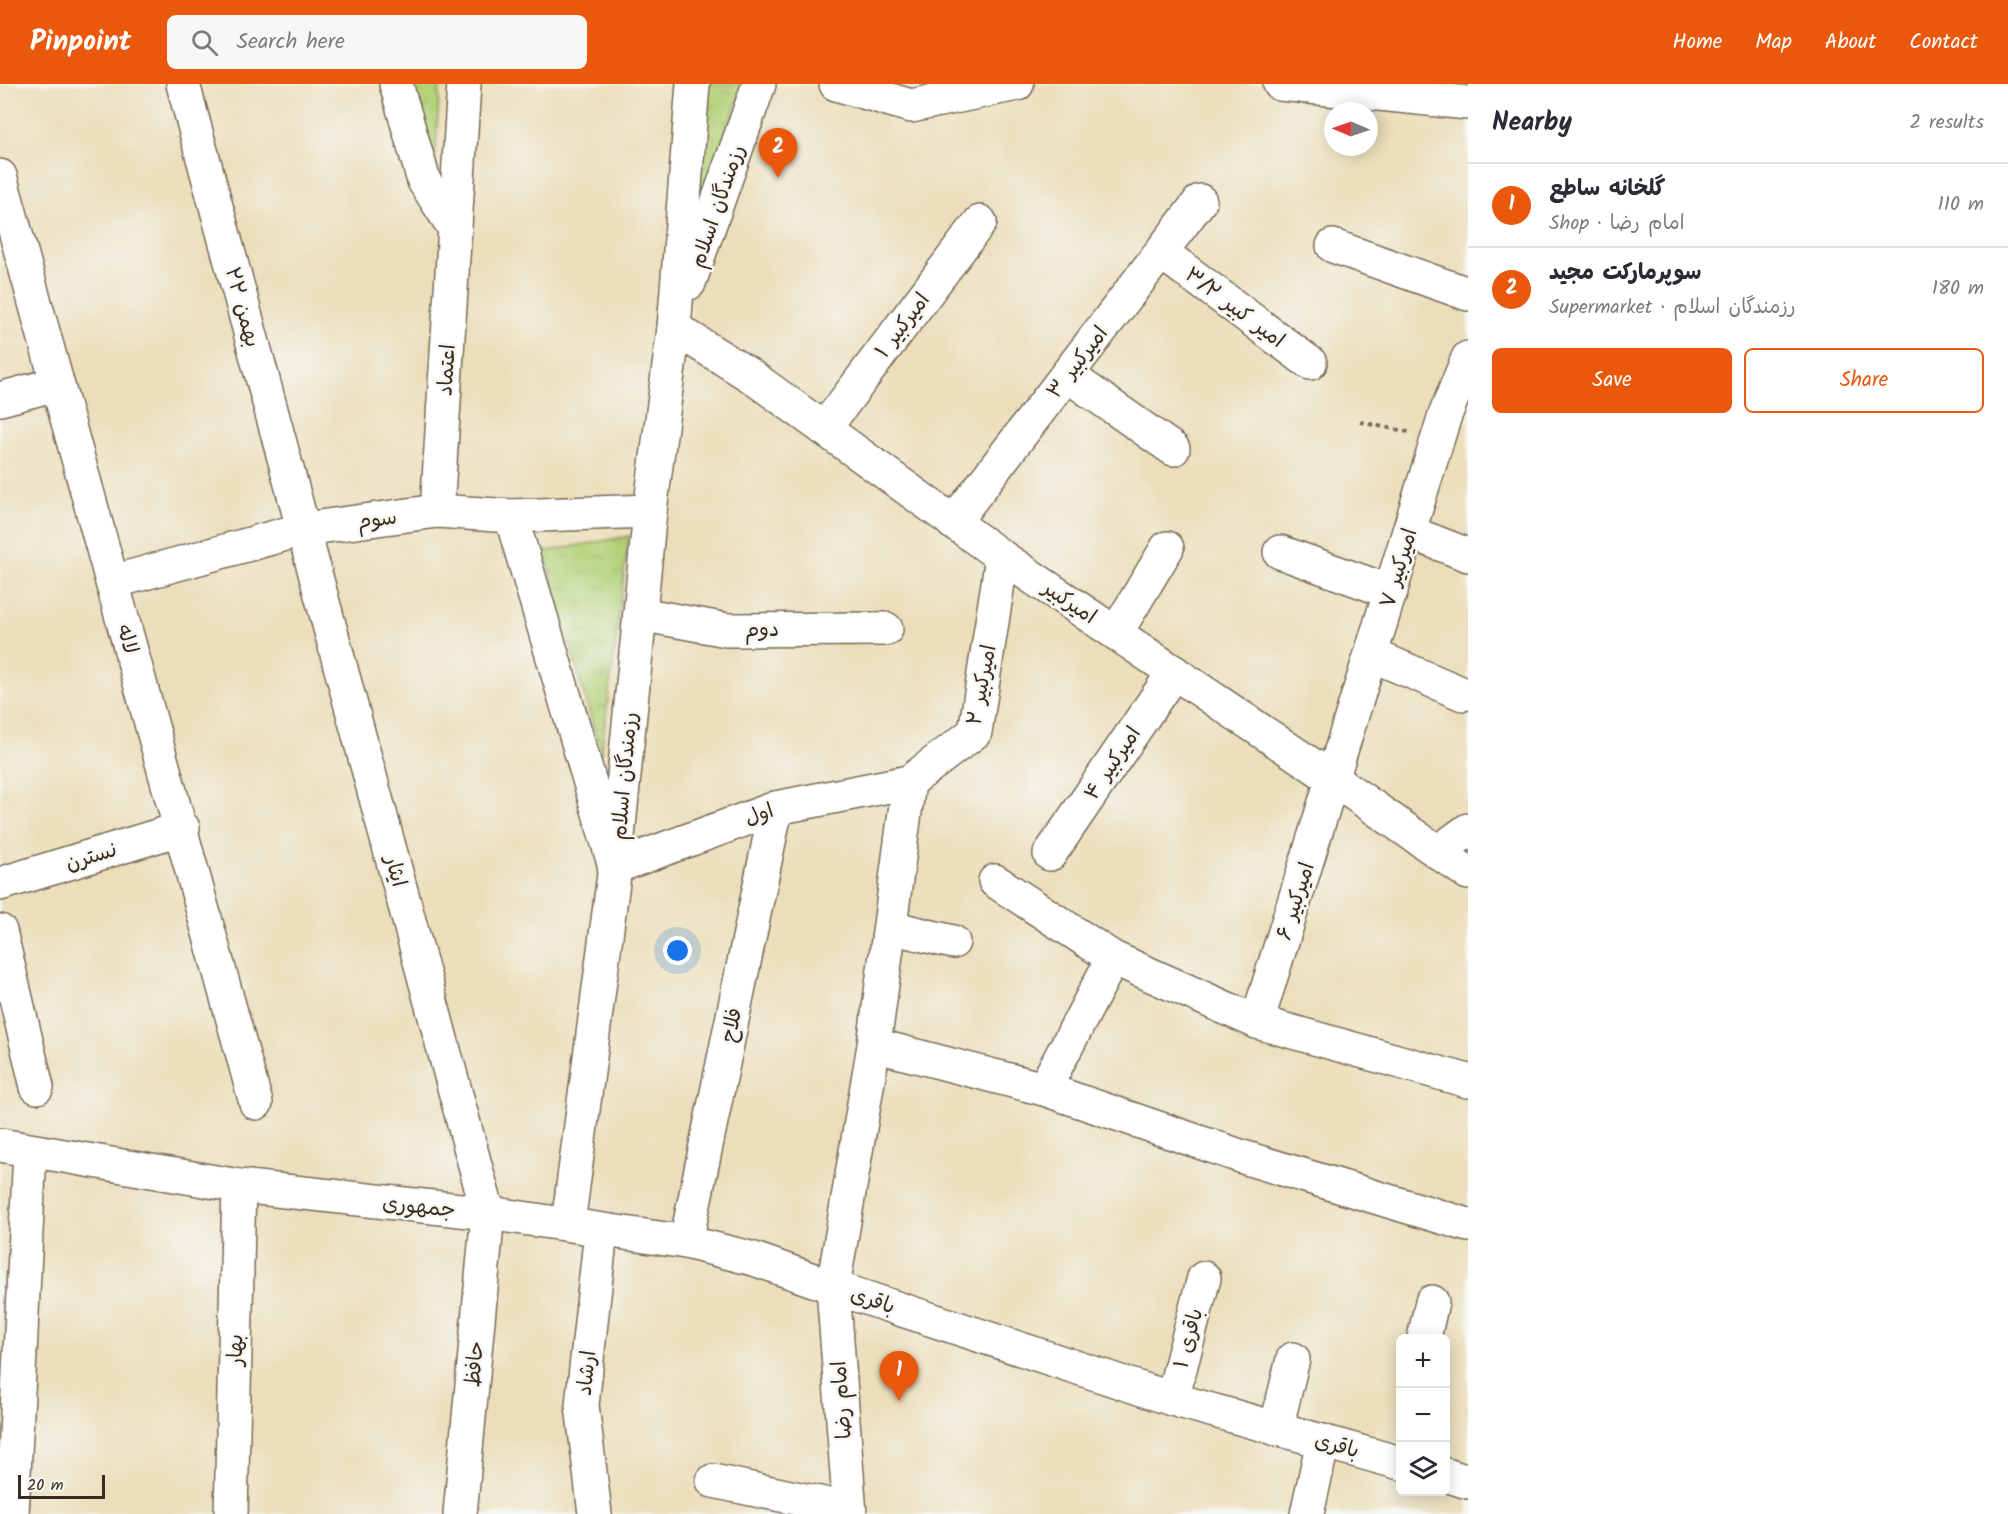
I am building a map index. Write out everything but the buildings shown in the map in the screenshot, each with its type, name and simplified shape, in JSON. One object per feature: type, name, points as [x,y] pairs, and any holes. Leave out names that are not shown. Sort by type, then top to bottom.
[{"type":"street","name":"۲۲ بهمن","points":[[183,84],[303,529]]},
{"type":"street","points":[[396,84],[424,181],[454,229]]},
{"type":"street","name":"اعتماد","points":[[437,511],[464,84]]},
{"type":"street","name":"رزمندگان اسلام","points":[[568,1224],[615,867],[650,511],[674,328],[693,84]]},
{"type":"street","name":"رزمندگان اسلام","points":[[674,328],[759,84]]},
{"type":"street","points":[[836,84],[889,92],[912,106],[1017,84]]},
{"type":"street","points":[[1280,84],[1468,103]]},
{"type":"street","name":"لاله","points":[[0,176],[56,384],[183,828],[256,1103]]},
{"type":"street","name":"امیرکبیر ۳","points":[[953,523],[1200,201]]},
{"type":"street","name":"امیرکبیر ۱","points":[[824,429],[980,222]]},
{"type":"street","points":[[1333,246],[1468,294]]},
{"type":"street","name":"امیر کبیر ۳/۲","points":[[1161,252],[1310,363]]},
{"type":"street","name":"امیرکبیر","points":[[674,328],[751,376],[1002,557],[1333,779],[1468,873]]},
{"type":"street","name":"امیرکبیر ۷","points":[[1333,779],[1409,532],[1450,429],[1468,358]]},
{"type":"street","points":[[1067,375],[1173,449]]},
{"type":"street","points":[[0,399],[56,384]]},
{"type":"street","name":"سوم","points":[[112,582],[303,529],[437,511],[511,516],[650,511]]},
{"type":"street","points":[[511,516],[615,867]]},
{"type":"street","name":"ایثار","points":[[303,529],[488,1214]]},
{"type":"street","points":[[1409,532],[1468,555]]},
{"type":"street","points":[[1116,633],[1167,548]]},
{"type":"street","points":[[1280,552],[1391,592]]},
{"type":"street","name":"امیرکبیر ۲","points":[[909,782],[975,732],[1002,557]]},
{"type":"street","name":"دوم","points":[[640,614],[727,630],[886,629]]},
{"type":"street","points":[[1372,655],[1463,694]]},
{"type":"street","name":"امیرکبیر ۴","points":[[1050,854],[1174,672]]},
{"type":"street","name":"امیرکبیر ۶","points":[[1257,1022],[1333,779]]},
{"type":"street","name":"اول","points":[[615,867],[776,807],[909,782]]},
{"type":"street","name":"باقری","points":[[909,782],[874,1045],[833,1287],[1172,1399],[1276,1429],[1396,1459]]},
{"type":"street","name":"فلاح","points":[[686,1242],[776,807]]},
{"type":"street","name":"نسترن","points":[[0,884],[183,828]]},
{"type":"street","points":[[1438,852],[1468,830]]},
{"type":"street","points":[[995,881],[1113,958],[1257,1022],[1468,1081]]},
{"type":"street","points":[[890,927],[953,942]]},
{"type":"street","points":[[0,932],[37,1087]]},
{"type":"street","points":[[1044,1089],[1113,958]]},
{"type":"street","points":[[874,1045],[1044,1089],[1246,1158],[1468,1225]]},
{"type":"street","points":[[12,1514],[15,1148]]},
{"type":"street","name":"جمهوری","points":[[15,1148],[239,1186],[568,1224],[601,1231],[686,1242],[754,1259],[833,1287]]},
{"type":"street","name":"بهار","points":[[231,1514],[239,1186]]},
{"type":"street","name":"حافظ","points":[[460,1514],[488,1214]]},
{"type":"street","name":"ارشاد","points":[[595,1514],[582,1405],[601,1231]]},
{"type":"street","name":"باقری ۱","points":[[1172,1399],[1204,1278]]},
{"type":"street","name":"امام رضا","points":[[833,1287],[849,1511]]},
{"type":"street","points":[[1425,1334],[1432,1302]]},
{"type":"street","points":[[1276,1429],[1293,1359]]},
{"type":"street","points":[[1307,1514],[1323,1441]]},
{"type":"street","points":[[1450,1476],[1468,1482]]},
{"type":"street","points":[[713,1481],[849,1511]]},
{"type":"path","points":[[1360,422],[1450,429]]},
{"type":"green space","points":[[412,84],[440,84],[434,172]]},
{"type":"green space","points":[[700,84],[743,84],[690,239]]},
{"type":"green space","points":[[629,536],[601,754],[544,552]]},
{"type":"place","name":"سوپرمارکت مجید","points":[[778,178]]},
{"type":"place","name":"گلخانه ساطع","points":[[899,1401]]}]
